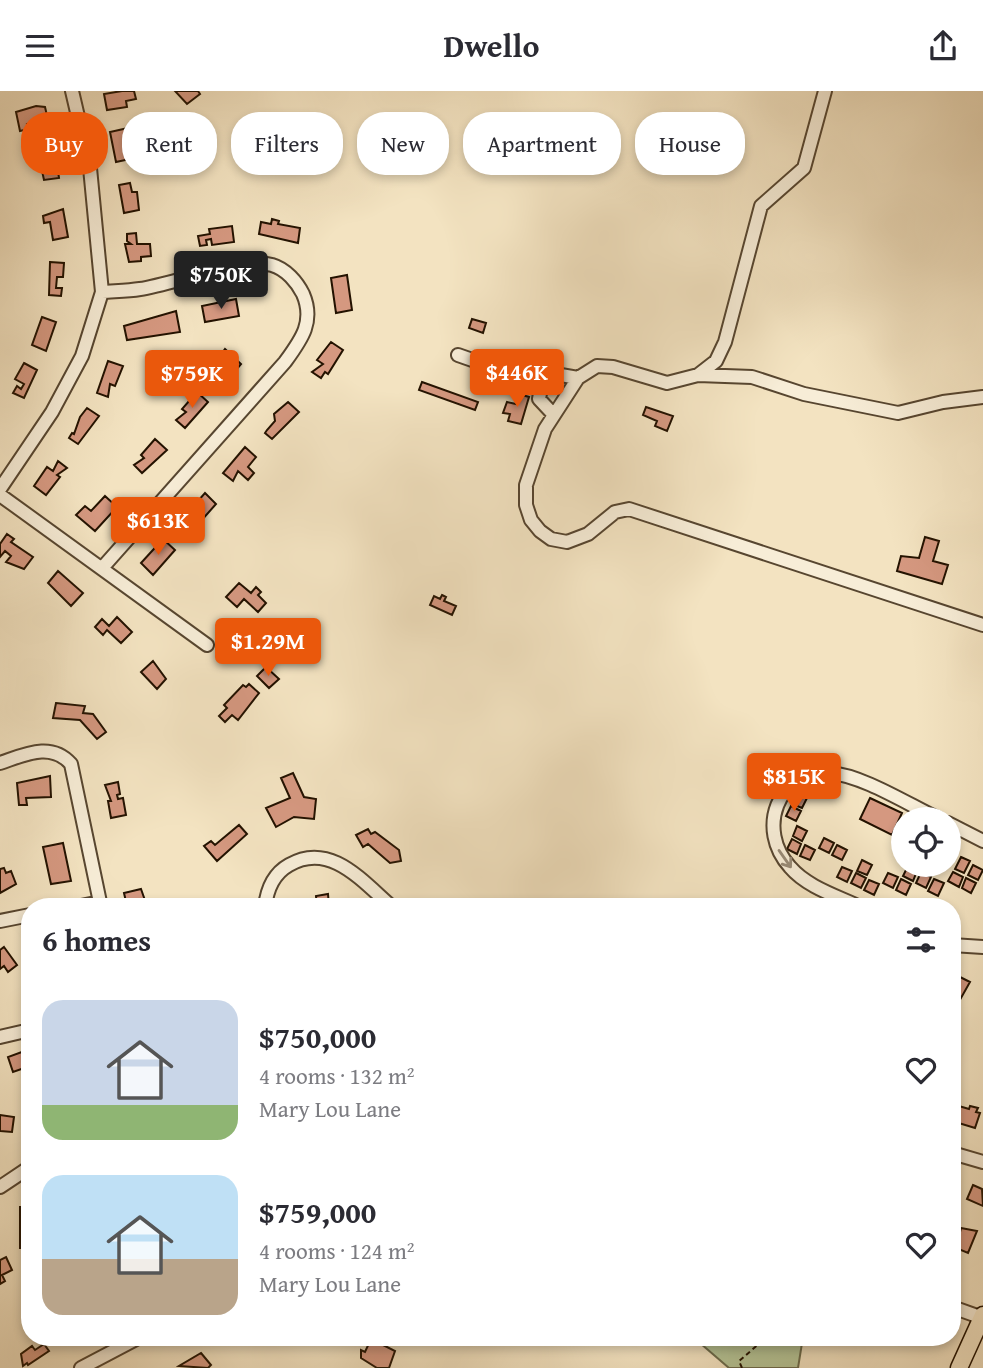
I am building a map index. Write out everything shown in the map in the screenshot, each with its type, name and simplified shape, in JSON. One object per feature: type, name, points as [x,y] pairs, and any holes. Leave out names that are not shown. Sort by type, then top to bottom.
[{"type":"main road","points":[[959,1368],[983,1317]]},
{"type":"street","points":[[0,489],[68,384],[92,331],[102,292],[90,168],[72,91]]},
{"type":"street","points":[[698,375],[716,361],[725,342],[761,206],[804,168],[825,91]]},
{"type":"street","points":[[102,292],[138,290],[251,265],[273,265],[295,281],[302,293],[308,320],[299,342],[285,362],[103,567]]},
{"type":"street","points":[[457,355],[541,384]]},
{"type":"street","points":[[983,397],[943,402],[898,413],[804,394],[752,377],[698,375],[667,383],[605,366],[590,368],[578,378],[553,414],[536,452],[526,495],[531,520],[551,539],[566,542],[581,538],[615,512],[629,509],[983,625]]},
{"type":"street","points":[[553,414],[539,399],[541,384],[548,376],[555,374],[578,378]]},
{"type":"street","points":[[0,495],[103,567],[207,645]]},
{"type":"street","points":[[0,763],[30,752],[46,751],[56,753],[71,764],[99,898]]},
{"type":"street","points":[[842,898],[806,880],[781,855],[775,844],[772,822],[774,810],[787,790],[806,776],[845,776],[913,807]]},
{"type":"street","points":[[961,830],[983,841]]},
{"type":"street","points":[[267,898],[269,888],[284,868],[301,859],[320,856],[344,867],[381,898]]},
{"type":"street","points":[[0,921],[21,917]]},
{"type":"street","points":[[961,946],[983,947]]},
{"type":"street","points":[[0,1037],[21,1032]]},
{"type":"street","points":[[961,1156],[983,1162]]},
{"type":"street","points":[[0,1187],[21,1173]]},
{"type":"street","points":[[961,1310],[983,1317]]},
{"type":"street","points":[[81,1368],[123,1346]]},
{"type":"path","points":[[742,1368],[739,1361],[755,1346]]},
{"type":"green space","points":[[703,1346],[802,1346],[798,1368],[729,1368]]},
{"type":"building","points":[[134,91],[136,99],[126,101],[127,107],[107,110],[104,94]]},
{"type":"building","points":[[175,91],[198,91],[200,94],[187,104]]},
{"type":"building","points":[[36,106],[45,107],[46,112],[21,112],[20,131],[16,112]]},
{"type":"building","points":[[122,129],[122,161],[116,162],[110,132]]},
{"type":"building","points":[[43,175],[59,175],[59,178],[44,180]]},
{"type":"building","points":[[130,183],[132,192],[137,192],[139,210],[124,213],[119,185]]},
{"type":"building","points":[[63,209],[68,237],[53,240],[50,222],[44,223],[43,216]]},
{"type":"building","points":[[272,219],[279,221],[278,224],[300,228],[298,243],[259,234],[261,222],[271,224]]},
{"type":"building","points":[[232,226],[234,242],[212,245],[211,239],[206,240],[207,245],[200,246],[198,236],[210,234],[209,229]]},
{"type":"building","points":[[136,233],[137,244],[150,244],[151,256],[141,257],[141,261],[129,262],[125,244],[131,244],[127,241],[127,234]]},
{"type":"building","points":[[50,262],[64,263],[63,277],[57,277],[56,288],[62,288],[61,296],[49,295]]},
{"type":"building","points":[[347,275],[352,310],[336,313],[331,278]]},
{"type":"building","points":[[236,299],[239,316],[205,322],[202,306]]},
{"type":"building","points":[[176,311],[180,332],[127,340],[124,326]]},
{"type":"building","points":[[42,317],[56,322],[46,351],[32,345]]},
{"type":"building","points":[[472,319],[486,323],[483,333],[469,328]]},
{"type":"building","points":[[331,342],[343,350],[328,374],[325,372],[321,378],[312,372],[323,364],[317,360]]},
{"type":"building","points":[[225,349],[241,364],[236,370],[233,367],[218,384],[207,374]]},
{"type":"building","points":[[108,361],[123,366],[115,386],[110,384],[108,397],[97,393]]},
{"type":"building","points":[[24,363],[37,370],[24,398],[13,393],[17,386],[21,389],[24,384],[15,379]]},
{"type":"building","points":[[422,382],[478,402],[475,410],[419,390]]},
{"type":"building","points":[[197,392],[208,402],[185,428],[176,420],[186,412],[182,409]]},
{"type":"building","points":[[519,394],[529,397],[521,424],[508,421],[510,414],[503,413],[507,402],[516,404]]},
{"type":"building","points":[[288,402],[299,412],[272,439],[265,433],[275,421],[274,414]]},
{"type":"building","points":[[646,407],[673,416],[667,431],[655,426],[657,421],[643,415]]},
{"type":"building","points":[[87,408],[99,416],[78,444],[69,438],[74,434],[80,417]]},
{"type":"building","points":[[155,439],[167,450],[142,473],[134,465],[144,458],[141,455]]},
{"type":"building","points":[[245,447],[256,457],[248,467],[254,473],[248,480],[238,471],[233,481],[223,473]]},
{"type":"building","points":[[58,461],[67,468],[57,475],[60,477],[46,495],[34,486],[47,467],[53,471]]},
{"type":"building","points":[[205,493],[216,504],[193,530],[184,522],[195,514],[190,510]]},
{"type":"building","points":[[105,496],[117,507],[95,531],[76,515],[85,506],[91,511]]},
{"type":"building","points":[[7,534],[14,539],[11,542],[33,557],[24,569],[6,562],[11,556],[5,551],[0,557],[0,544]]},
{"type":"building","points":[[925,537],[939,541],[933,561],[948,565],[942,584],[897,571],[901,556],[919,558]]},
{"type":"building","points":[[163,539],[175,550],[153,575],[141,563]]},
{"type":"building","points":[[58,571],[83,593],[71,606],[48,583]]},
{"type":"building","points":[[239,583],[251,593],[256,587],[261,592],[258,595],[266,603],[258,612],[244,599],[237,607],[226,597]]},
{"type":"building","points":[[442,595],[446,597],[444,601],[456,606],[452,615],[430,605],[434,596],[440,599]]},
{"type":"building","points":[[117,617],[132,632],[121,643],[107,630],[103,635],[95,627],[102,619],[109,626]]},
{"type":"building","points":[[153,661],[166,679],[157,689],[141,672]]},
{"type":"building","points":[[266,667],[279,679],[269,688],[257,676]]},
{"type":"building","points":[[249,684],[259,693],[238,720],[232,715],[225,722],[219,716],[227,708],[224,705],[243,685],[246,687]]},
{"type":"building","points":[[56,703],[85,706],[83,713],[93,714],[106,732],[97,739],[80,720],[53,718]]},
{"type":"building","points":[[293,773],[304,797],[316,799],[314,819],[294,817],[276,827],[266,808],[290,798],[281,778]]},
{"type":"building","points":[[50,776],[51,797],[26,798],[27,805],[19,805],[17,783]]},
{"type":"building","points":[[118,782],[120,794],[117,795],[118,799],[123,798],[126,815],[111,818],[108,801],[111,801],[105,785]]},
{"type":"building","points":[[797,793],[807,798],[802,808],[792,804]]},
{"type":"building","points":[[870,798],[891,808],[891,834],[860,819]]},
{"type":"building","points":[[791,806],[801,811],[796,821],[786,816]]},
{"type":"building","points":[[239,825],[247,834],[217,861],[204,846],[211,841],[215,845]]},
{"type":"building","points":[[797,826],[807,831],[802,841],[793,836]]},
{"type":"building","points":[[368,829],[371,834],[375,832],[399,850],[401,861],[390,863],[368,844],[363,847],[356,835]]},
{"type":"building","points":[[824,838],[834,843],[829,853],[819,848]]},
{"type":"building","points":[[792,839],[801,844],[797,854],[787,849]]},
{"type":"building","points":[[63,843],[71,881],[51,884],[43,847]]},
{"type":"building","points":[[805,845],[815,850],[810,860],[800,856]]},
{"type":"building","points":[[837,845],[847,850],[842,860],[832,855]]},
{"type":"building","points":[[961,857],[970,861],[964,873],[961,872]]},
{"type":"building","points":[[862,860],[872,865],[867,875],[857,871]]},
{"type":"building","points":[[973,865],[983,870],[978,880],[968,875]]},
{"type":"building","points":[[842,867],[852,871],[847,882],[837,877]]},
{"type":"building","points":[[4,868],[6,873],[11,871],[16,884],[0,893],[0,869]]},
{"type":"building","points":[[856,873],[866,878],[861,888],[851,883]]},
{"type":"building","points":[[888,873],[891,877],[898,877],[893,888],[883,883]]},
{"type":"building","points":[[919,877],[931,877],[926,888],[916,883]]},
{"type":"building","points":[[950,877],[963,877],[959,887],[948,881]]},
{"type":"building","points":[[966,878],[976,883],[971,893],[962,888]]},
{"type":"building","points":[[901,879],[911,884],[906,895],[896,890]]},
{"type":"building","points":[[934,879],[944,883],[938,896],[928,891]]},
{"type":"building","points":[[869,880],[879,884],[874,895],[864,890]]},
{"type":"building","points":[[141,889],[144,898],[125,898],[124,893]]},
{"type":"building","points":[[328,894],[328,898],[316,898]]},
{"type":"building","points":[[4,947],[17,965],[8,972],[4,966],[0,969],[0,950]]},
{"type":"building","points":[[961,978],[970,982],[961,998]]},
{"type":"building","points":[[21,1052],[21,1069],[13,1072],[8,1057]]},
{"type":"building","points":[[961,1107],[978,1108],[976,1112],[980,1113],[975,1128],[961,1124]]},
{"type":"building","points":[[0,1115],[14,1117],[12,1132],[0,1131]]},
{"type":"building","points":[[973,1185],[982,1189],[983,1206],[967,1199]]},
{"type":"building","points":[[20,1207],[21,1207],[21,1248]]},
{"type":"building","points":[[961,1228],[977,1231],[968,1253],[961,1250]]},
{"type":"building","points":[[6,1257],[12,1270],[2,1275],[5,1281],[0,1284],[0,1260]]},
{"type":"building","points":[[32,1346],[35,1350],[45,1346],[49,1351],[23,1366],[21,1354]]},
{"type":"building","points":[[368,1346],[385,1346],[395,1351],[389,1368],[377,1368],[361,1358],[361,1350],[365,1352]]},
{"type":"building","points":[[201,1353],[211,1365],[208,1368],[179,1366]]}]
